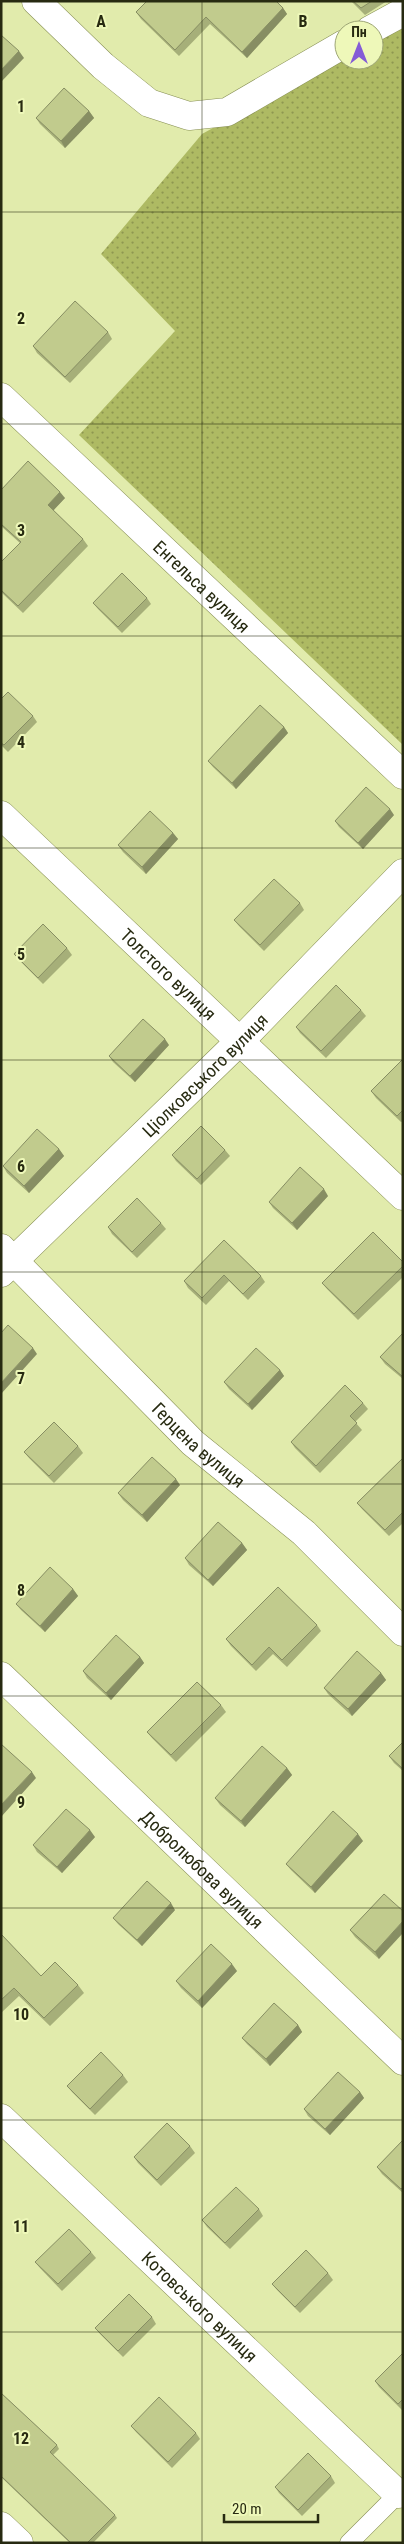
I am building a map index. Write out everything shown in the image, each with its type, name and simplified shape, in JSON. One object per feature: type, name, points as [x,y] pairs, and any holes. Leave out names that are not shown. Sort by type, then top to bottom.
[{"type":"street","points":[[36,1],[103,66],[149,104],[189,116],[227,112],[334,50]]},
{"type":"street","points":[[384,22],[403,12]]},
{"type":"street","name":"Енгельса вулиця","points":[[1,397],[403,775]]},
{"type":"street","name":"Толстого вулиця","points":[[1,815],[241,1040],[403,1196]]},
{"type":"street","name":"Ціолковського вулиця","points":[[5,1260],[241,1040],[403,873]]},
{"type":"street","name":"Герцена вулиця","points":[[5,1260],[193,1443],[304,1533],[403,1632]]},
{"type":"street","name":"Добролюбова вулиця","points":[[1,1676],[403,2061]]},
{"type":"street","name":"Котовського вулиця","points":[[1,2118],[400,2492]]},
{"type":"street","points":[[1,2526],[19,2543]]},
{"type":"lane","points":[[350,2543],[400,2492]]},
{"type":"green space","points":[[403,24],[403,745],[79,435],[175,331],[101,254],[202,134],[334,61],[334,70],[384,70],[384,34]]},
{"type":"building","points":[[147,1],[276,1],[283,8],[242,52],[206,17],[175,50],[136,12]]},
{"type":"building","points":[[353,1],[372,1],[361,8]]},
{"type":"building","points":[[1,35],[19,51],[1,70]]},
{"type":"building","points":[[64,88],[89,111],[61,141],[36,118]]},
{"type":"building","points":[[75,301],[108,332],[65,377],[33,346]]},
{"type":"building","points":[[28,461],[60,492],[48,505],[83,539],[18,606],[1,590],[1,562],[21,542],[1,524],[1,490]]},
{"type":"building","points":[[122,573],[147,598],[118,627],[93,603]]},
{"type":"building","points":[[8,692],[33,716],[4,745],[1,743],[1,699]]},
{"type":"building","points":[[260,705],[284,727],[232,783],[208,761]]},
{"type":"building","points":[[366,787],[390,809],[358,843],[335,821]]},
{"type":"building","points":[[150,811],[173,833],[142,867],[118,845]]},
{"type":"building","points":[[274,879],[300,903],[260,945],[234,920]]},
{"type":"building","points":[[43,924],[67,948],[38,978],[14,954]]},
{"type":"building","points":[[336,985],[361,1010],[321,1051],[296,1027]]},
{"type":"building","points":[[143,1019],[165,1039],[130,1076],[109,1056]]},
{"type":"building","points":[[403,1059],[403,1110],[397,1116],[371,1091]]},
{"type":"building","points":[[201,1126],[225,1150],[197,1179],[172,1155]]},
{"type":"building","points":[[37,1129],[59,1149],[24,1186],[3,1166]]},
{"type":"building","points":[[300,1167],[324,1189],[292,1223],[269,1202]]},
{"type":"building","points":[[137,1198],[161,1223],[132,1252],[108,1227]]},
{"type":"building","points":[[373,1232],[403,1262],[403,1266],[354,1314],[322,1283]]},
{"type":"building","points":[[224,1240],[261,1276],[243,1294],[224,1275],[202,1298],[184,1281]]},
{"type":"building","points":[[8,1325],[33,1348],[1,1383],[1,1333]]},
{"type":"building","points":[[403,1333],[403,1377],[380,1357]]},
{"type":"building","points":[[256,1348],[280,1370],[248,1404],[224,1382]]},
{"type":"building","points":[[345,1385],[363,1403],[350,1416],[357,1423],[316,1466],[291,1442]]},
{"type":"building","points":[[54,1422],[78,1446],[49,1476],[24,1452]]},
{"type":"building","points":[[152,1457],[176,1479],[142,1515],[118,1493]]},
{"type":"building","points":[[403,1458],[403,1512],[385,1530],[357,1503]]},
{"type":"building","points":[[218,1522],[242,1543],[208,1580],[185,1558]]},
{"type":"building","points":[[50,1567],[73,1589],[40,1626],[16,1604]]},
{"type":"building","points":[[278,1587],[317,1625],[282,1660],[269,1647],[252,1665],[226,1639]]},
{"type":"building","points":[[116,1635],[140,1657],[106,1693],[83,1671]]},
{"type":"building","points":[[357,1651],[381,1673],[348,1709],[324,1688]]},
{"type":"building","points":[[197,1682],[221,1705],[171,1755],[147,1732]]},
{"type":"building","points":[[403,1742],[403,1769],[389,1756]]},
{"type":"building","points":[[1,1744],[32,1772],[1,1805]]},
{"type":"building","points":[[262,1746],[287,1768],[241,1821],[215,1798]]},
{"type":"building","points":[[66,1809],[90,1830],[57,1867],[33,1845]]},
{"type":"building","points":[[333,1811],[358,1834],[311,1887],[286,1864]]},
{"type":"building","points":[[147,1881],[171,1903],[137,1940],[113,1918]]},
{"type":"building","points":[[384,1894],[403,1911],[403,1921],[375,1952],[350,1930]]},
{"type":"building","points":[[1,1934],[41,1976],[55,1962],[78,1985],[44,2018],[14,1988],[1,2000]]},
{"type":"building","points":[[211,1944],[232,1964],[198,2001],[176,1981]]},
{"type":"building","points":[[274,2003],[298,2025],[266,2059],[242,2038]]},
{"type":"building","points":[[101,2052],[123,2075],[90,2109],[67,2086]]},
{"type":"building","points":[[338,2072],[360,2092],[325,2129],[304,2109]]},
{"type":"building","points":[[167,2123],[190,2146],[157,2180],[134,2157]]},
{"type":"building","points":[[403,2140],[403,2187],[401,2189],[377,2167]]},
{"type":"building","points":[[236,2187],[259,2209],[225,2243],[202,2220]]},
{"type":"building","points":[[69,2229],[91,2252],[58,2284],[35,2262]]},
{"type":"building","points":[[306,2250],[328,2273],[295,2307],[272,2284]]},
{"type":"building","points":[[129,2294],[152,2317],[118,2351],[95,2328]]},
{"type":"building","points":[[403,2353],[403,2399],[398,2404],[375,2381]]},
{"type":"building","points":[[1,2393],[57,2445],[50,2452],[115,2515],[87,2543],[71,2543],[1,2476]]},
{"type":"building","points":[[159,2397],[196,2433],[168,2462],[131,2426]]},
{"type":"building","points":[[308,2453],[331,2476],[298,2510],[275,2487]]}]
